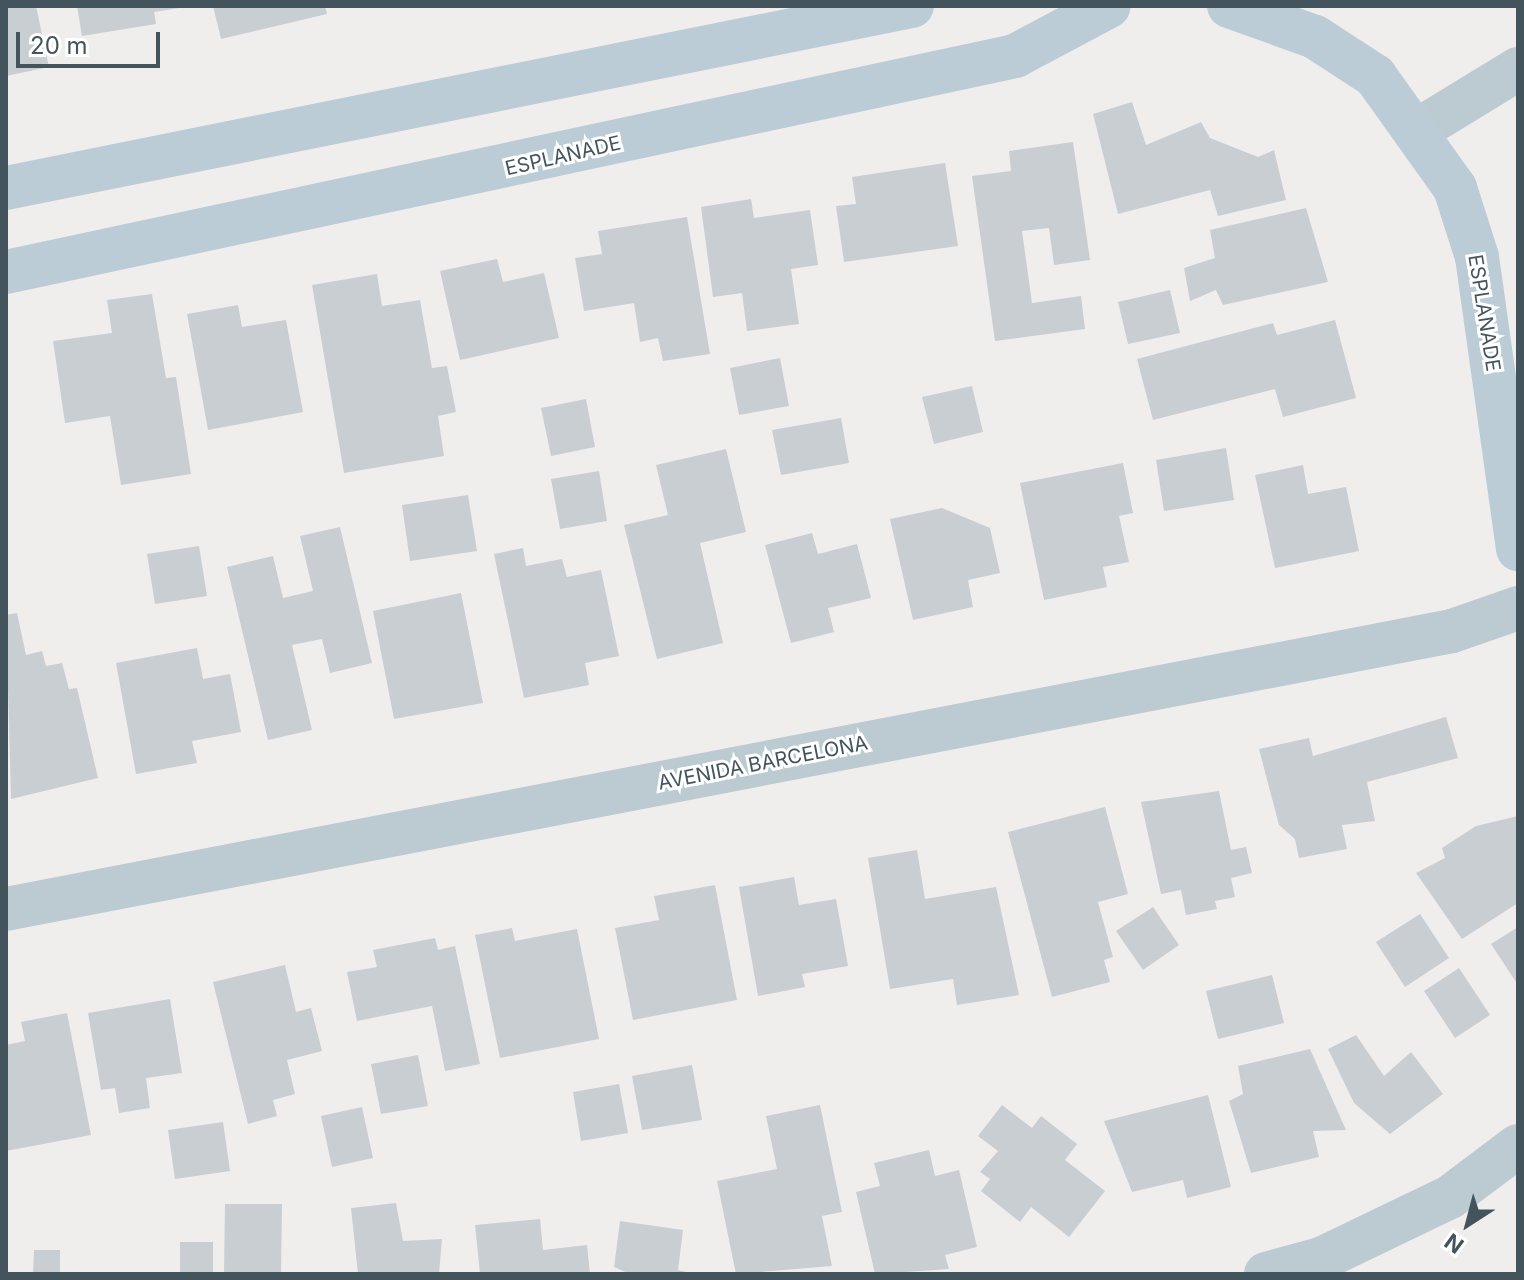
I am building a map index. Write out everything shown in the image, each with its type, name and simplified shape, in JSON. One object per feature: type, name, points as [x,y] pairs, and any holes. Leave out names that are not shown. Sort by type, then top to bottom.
[{"type":"street","points":[[6,188],[912,6]]},
{"type":"street","name":"ESPLANADE","points":[[6,272],[1015,56],[1109,6]]},
{"type":"street","name":"ESPLANADE","points":[[1229,6],[1315,37],[1375,76],[1418,130],[1455,188],[1477,257],[1518,549]]},
{"type":"street","points":[[1418,130],[1518,69]]},
{"type":"street","name":"AVENIDA BARCELONA","points":[[6,909],[1452,631],[1518,608]]},
{"type":"street","points":[[1266,1274],[1321,1259],[1450,1197],[1518,1146]]},
{"type":"building","points":[[6,6],[36,6],[49,67],[6,76]]},
{"type":"building","points":[[77,6],[179,8],[154,12],[156,24],[82,36]]},
{"type":"building","points":[[213,6],[325,6],[327,14],[221,39]]},
{"type":"building","points":[[1132,102],[1146,145],[1201,122],[1210,138],[1258,157],[1274,150],[1286,200],[1218,216],[1210,190],[1118,214],[1093,114]]},
{"type":"building","points":[[1073,142],[1090,260],[1054,265],[1049,228],[1022,231],[1032,303],[1081,296],[1085,329],[995,341],[972,176],[1011,171],[1009,151]]},
{"type":"building","points":[[945,163],[958,246],[844,262],[836,206],[856,204],[852,177]]},
{"type":"building","points":[[751,199],[754,218],[810,210],[818,265],[791,269],[799,324],[747,331],[742,293],[713,297],[701,207]]},
{"type":"building","points":[[1306,208],[1328,282],[1223,305],[1216,290],[1190,301],[1184,268],[1215,258],[1210,230]]},
{"type":"building","points":[[687,217],[710,354],[663,361],[658,338],[640,342],[634,303],[584,311],[575,258],[602,254],[598,231]]},
{"type":"building","points":[[497,259],[503,282],[544,273],[559,338],[460,360],[440,271]]},
{"type":"building","points":[[377,274],[382,306],[420,300],[432,368],[447,366],[456,412],[438,416],[444,456],[344,473],[312,285]]},
{"type":"building","points":[[1170,290],[1180,333],[1128,344],[1118,302]]},
{"type":"building","points":[[152,294],[166,378],[176,377],[191,474],[121,485],[110,416],[65,423],[53,341],[112,333],[107,300]]},
{"type":"building","points":[[238,305],[242,327],[286,320],[303,412],[208,430],[187,314]]},
{"type":"building","points":[[1335,320],[1356,398],[1283,417],[1275,389],[1153,420],[1137,359],[1273,323],[1277,335]]},
{"type":"building","points":[[780,358],[789,406],[739,415],[730,368]]},
{"type":"building","points":[[972,386],[983,432],[934,444],[922,397]]},
{"type":"building","points":[[586,399],[595,447],[551,456],[541,408]]},
{"type":"building","points":[[841,418],[849,463],[781,475],[772,430]]},
{"type":"building","points":[[1226,448],[1234,500],[1164,511],[1156,460]]},
{"type":"building","points":[[726,449],[746,532],[700,543],[723,643],[657,659],[624,525],[668,515],[656,465]]},
{"type":"building","points":[[1123,463],[1133,513],[1119,516],[1129,562],[1103,567],[1107,587],[1044,600],[1020,483]]},
{"type":"building","points":[[1303,465],[1308,494],[1346,487],[1359,551],[1275,568],[1255,475]]},
{"type":"building","points":[[599,471],[607,521],[560,529],[551,479]]},
{"type":"building","points":[[468,495],[477,551],[410,561],[402,505]]},
{"type":"building","points":[[942,508],[990,528],[1000,573],[968,580],[973,607],[913,620],[890,519]]},
{"type":"building","points":[[340,527],[372,663],[330,673],[322,639],[292,645],[312,730],[268,740],[227,567],[273,556],[283,598],[313,591],[300,536]]},
{"type":"building","points":[[812,533],[818,554],[857,544],[871,598],[828,608],[834,632],[791,643],[765,545]]},
{"type":"building","points":[[199,546],[207,596],[155,604],[147,554]]},
{"type":"building","points":[[523,548],[526,566],[562,559],[567,577],[601,570],[619,656],[585,663],[589,685],[524,698],[494,554]]},
{"type":"building","points":[[461,593],[483,703],[394,719],[373,611]]},
{"type":"building","points":[[17,613],[26,655],[42,651],[46,666],[62,663],[69,689],[77,688],[98,778],[11,799],[6,615]]},
{"type":"building","points":[[197,648],[203,679],[230,674],[241,732],[192,741],[197,763],[136,774],[116,663]]},
{"type":"building","points":[[1446,717],[1458,758],[1367,782],[1375,821],[1342,825],[1347,849],[1299,858],[1295,839],[1279,825],[1259,749],[1309,738],[1313,756]]},
{"type":"building","points":[[1219,791],[1231,850],[1246,847],[1252,873],[1231,878],[1235,897],[1215,901],[1217,909],[1186,915],[1181,890],[1161,894],[1141,802]]},
{"type":"building","points":[[1105,807],[1128,894],[1098,902],[1113,957],[1104,960],[1110,982],[1052,997],[1008,832]]},
{"type":"building","points":[[1518,816],[1518,903],[1462,939],[1416,873],[1445,858],[1442,848],[1476,826]]},
{"type":"building","points":[[917,850],[925,899],[996,887],[1019,995],[957,1005],[953,979],[890,989],[868,858]]},
{"type":"building","points":[[794,877],[799,905],[836,899],[848,966],[802,974],[805,987],[758,996],[739,887]]},
{"type":"building","points":[[715,885],[737,1000],[633,1020],[615,928],[659,920],[654,896]]},
{"type":"building","points":[[1153,907],[1179,945],[1143,970],[1116,931]]},
{"type":"building","points":[[1420,914],[1449,958],[1405,987],[1376,942]]},
{"type":"building","points":[[1518,927],[1518,985],[1491,944]]},
{"type":"building","points":[[512,928],[515,941],[577,929],[599,1039],[500,1058],[475,935]]},
{"type":"building","points":[[435,938],[438,950],[455,946],[480,1064],[445,1071],[432,1006],[357,1021],[347,972],[377,967],[373,950]]},
{"type":"building","points":[[285,965],[296,1012],[311,1008],[322,1051],[287,1060],[295,1094],[273,1100],[277,1116],[248,1124],[213,982]]},
{"type":"building","points":[[1459,968],[1490,1015],[1455,1038],[1424,991]]},
{"type":"building","points":[[1272,975],[1284,1023],[1218,1039],[1206,991]]},
{"type":"building","points":[[170,999],[182,1073],[146,1078],[150,1108],[119,1113],[115,1088],[101,1090],[88,1013]]},
{"type":"building","points":[[67,1013],[91,1135],[6,1151],[6,1045],[25,1041],[21,1022]]},
{"type":"building","points":[[1356,1035],[1384,1076],[1411,1052],[1443,1094],[1390,1134],[1354,1103],[1328,1049]]},
{"type":"building","points":[[1310,1049],[1346,1130],[1313,1131],[1319,1157],[1251,1173],[1229,1101],[1243,1094],[1238,1066]]},
{"type":"building","points":[[418,1055],[428,1106],[381,1114],[371,1064]]},
{"type":"building","points":[[692,1065],[702,1120],[642,1130],[632,1076]]},
{"type":"building","points":[[619,1084],[628,1133],[581,1141],[573,1092]]},
{"type":"building","points":[[1208,1095],[1231,1187],[1187,1198],[1183,1180],[1132,1192],[1104,1121]]},
{"type":"building","points":[[820,1105],[842,1212],[822,1216],[832,1266],[736,1274],[717,1181],[777,1169],[766,1116]]},
{"type":"building","points":[[1002,1105],[1032,1128],[1041,1116],[1077,1144],[1065,1160],[1105,1191],[1069,1237],[1031,1207],[1020,1222],[981,1191],[990,1179],[980,1172],[998,1151],[978,1136]]},
{"type":"building","points":[[362,1107],[373,1158],[332,1167],[321,1116]]},
{"type":"building","points":[[223,1122],[230,1171],[175,1179],[168,1130]]},
{"type":"building","points":[[929,1150],[935,1176],[959,1170],[977,1247],[945,1255],[949,1269],[875,1274],[856,1192],[880,1186],[874,1163]]},
{"type":"building","points":[[396,1203],[403,1241],[442,1239],[439,1274],[358,1274],[351,1208]]},
{"type":"building","points":[[225,1204],[282,1204],[281,1274],[224,1274]]},
{"type":"building","points":[[540,1219],[543,1250],[587,1245],[590,1274],[480,1274],[475,1225]]},
{"type":"building","points":[[620,1221],[683,1230],[678,1270],[695,1274],[630,1274],[614,1267]]},
{"type":"building","points":[[180,1242],[213,1242],[213,1274],[180,1274]]},
{"type":"building","points":[[34,1250],[60,1250],[60,1274],[33,1274]]}]
